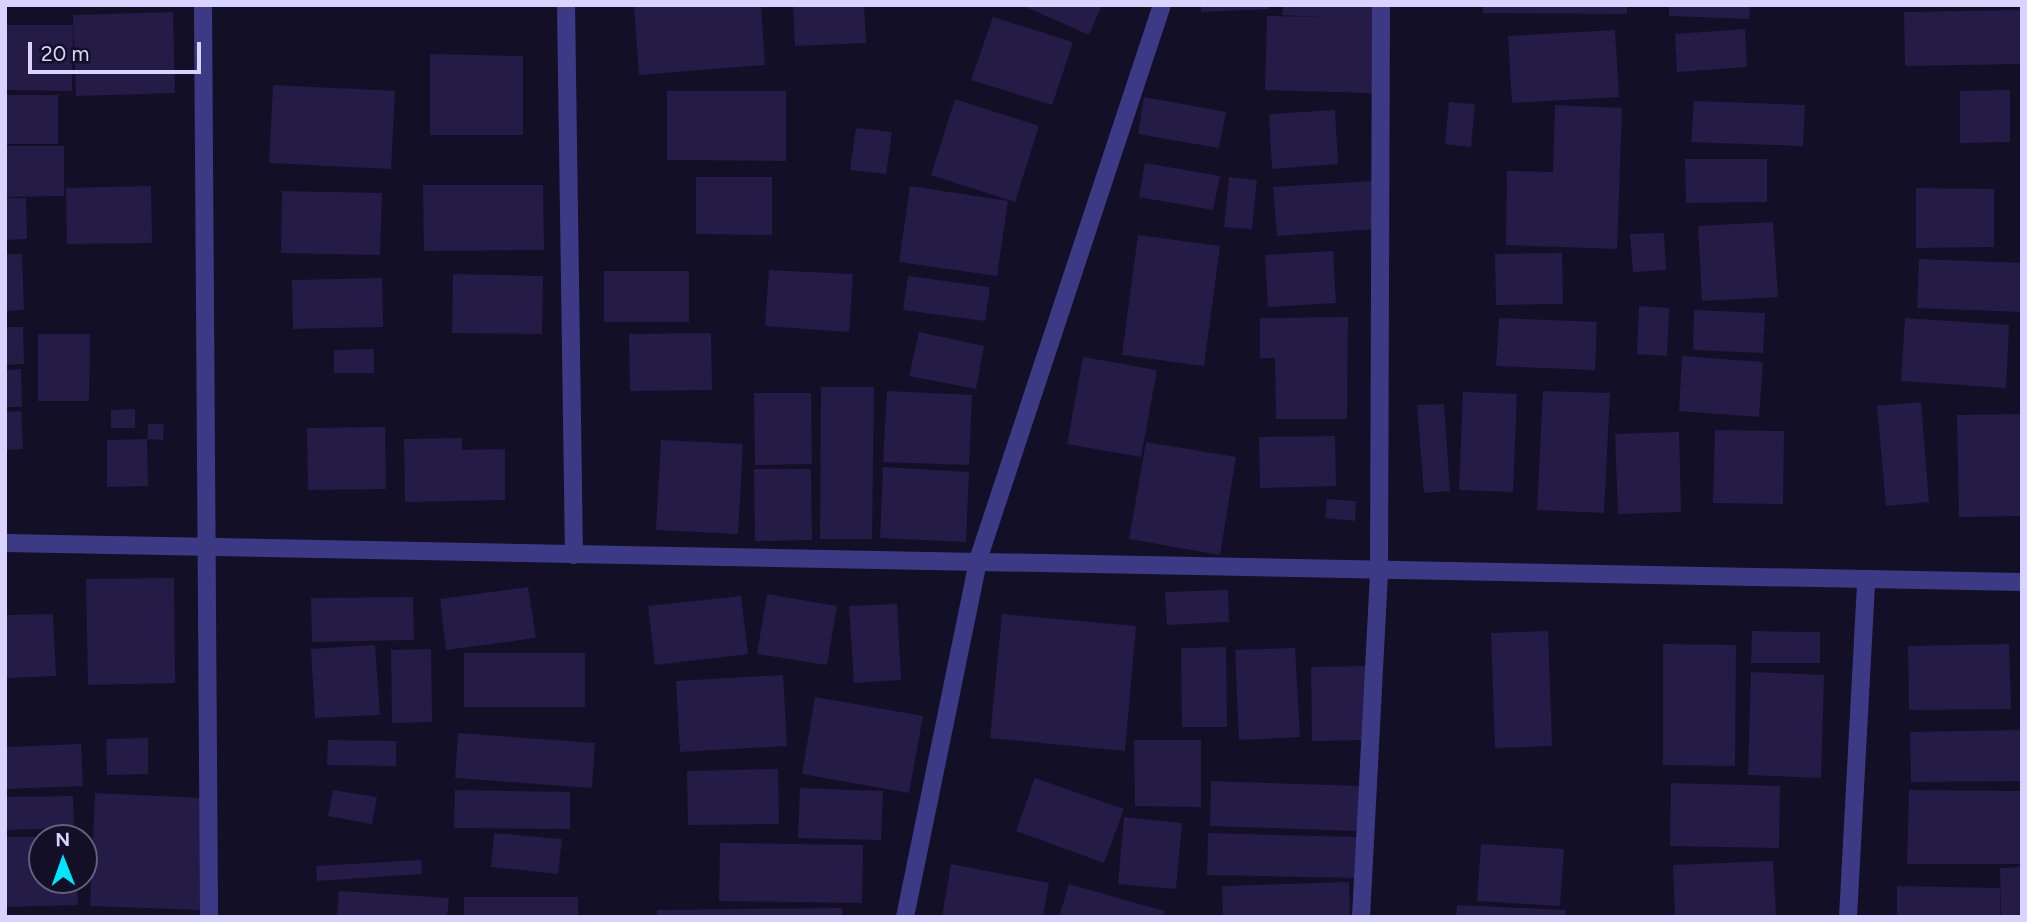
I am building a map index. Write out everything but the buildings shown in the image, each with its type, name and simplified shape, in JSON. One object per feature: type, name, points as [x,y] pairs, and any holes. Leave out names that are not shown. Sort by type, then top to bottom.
[{"type":"street","points":[[203,5],[209,917]]},
{"type":"street","points":[[566,5],[574,555]]},
{"type":"street","points":[[905,917],[978,560],[1162,5]]},
{"type":"street","points":[[1361,917],[1379,572],[1381,5]]},
{"type":"street","points":[[5,543],[978,560],[1379,572],[2022,582]]},
{"type":"street","points":[[1848,917],[1866,580]]}]
